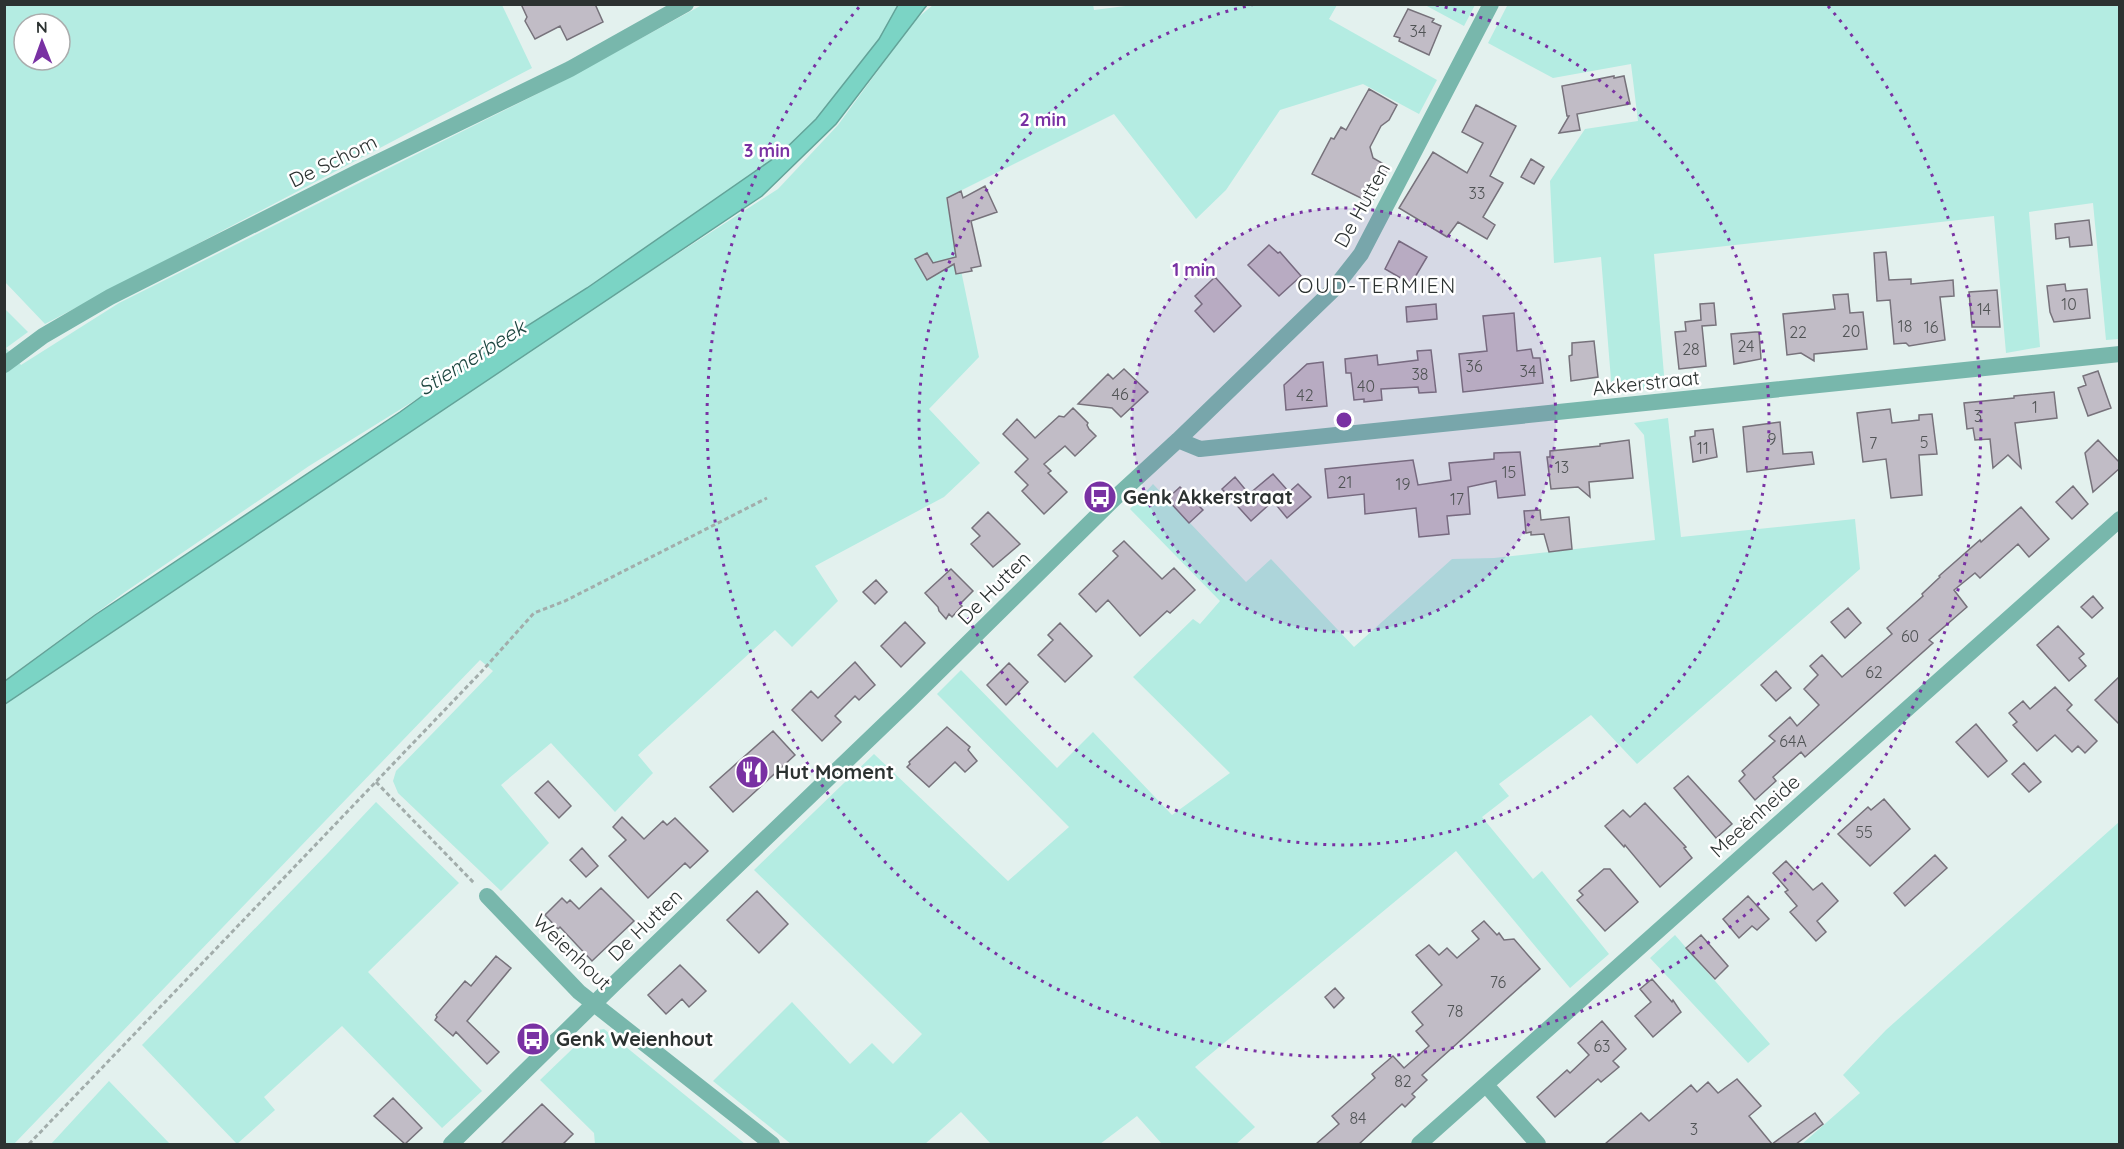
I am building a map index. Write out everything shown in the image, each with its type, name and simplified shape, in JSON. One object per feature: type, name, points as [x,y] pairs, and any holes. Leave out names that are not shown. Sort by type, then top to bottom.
[{"type":"street","name":"De Schom","points":[[4,365],[43,336],[110,297],[358,172],[570,69],[686,4]]},
{"type":"street","name":"De Hutten","points":[[451,1144],[1116,497],[1332,291],[1361,254],[1491,4]]},
{"type":"street","name":"Akkerstraat","points":[[1178,440],[1200,449],[2120,354]]},
{"type":"street","name":"Meeënheide","points":[[1419,1144],[2120,519]]},
{"type":"street","name":"Weienhout","points":[[487,896],[579,992],[772,1144]]},
{"type":"street","points":[[1486,1085],[1538,1144]]},
{"type":"path","points":[[29,1144],[534,614],[566,601],[768,498]]},
{"type":"path","points":[[376,782],[487,896]]},
{"type":"shaded area","points":[[1093,4],[1094,10],[1141,4],[1337,5],[1329,19],[1437,80],[1419,114],[1363,84],[1280,110],[1226,190],[1196,219],[1114,114],[946,198],[979,357],[929,409],[980,463],[944,497],[815,566],[838,601],[792,647],[775,630],[638,755],[653,773],[615,812],[551,743],[501,785],[549,843],[501,891],[398,793],[393,781],[396,771],[493,671],[480,660],[14,1144],[4,1144],[4,699],[417,422],[778,189],[838,125],[915,20],[933,5]]},
{"type":"shaded area","points":[[1475,4],[1464,26],[1425,5]]},
{"type":"shaded area","points":[[1508,4],[2119,5],[2119,339],[2106,340],[2093,203],[2029,212],[2040,347],[2006,353],[1994,216],[1654,254],[1665,387],[1612,392],[1601,257],[1554,263],[1550,181],[1585,129],[1638,121],[1631,64],[1553,78],[1488,43]]},
{"type":"shaded area","points":[[5,5],[502,5],[532,68],[45,324],[5,282]]},
{"type":"shaded area","points":[[702,5],[905,5],[832,106],[773,160],[727,196],[549,317],[309,466],[125,592],[5,680],[4,308],[28,332],[6,348],[21,365],[119,303],[561,82]]},
{"type":"shaded area","points":[[898,5],[927,5],[836,124],[762,196],[5,704],[5,681],[95,615],[400,412],[461,368],[587,288],[780,154],[816,119],[879,39]]},
{"type":"shaded area","points":[[1668,418],[1681,537],[1855,519],[1860,569],[1637,764],[1591,715],[1499,784],[1509,796],[1482,817],[1533,879],[1542,871],[1609,954],[1570,988],[1456,851],[1195,1067],[1255,1127],[1236,1144],[1162,1144],[1137,1116],[1100,1144],[991,1144],[961,1112],[925,1144],[791,1144],[713,1081],[792,1002],[850,1064],[872,1043],[893,1064],[922,1034],[754,870],[874,754],[1008,881],[1069,827],[937,694],[961,670],[1057,768],[1093,732],[1172,815],[1230,773],[1133,677],[1193,619],[1200,624],[1220,601],[1130,509],[1153,484],[1246,582],[1271,559],[1354,647],[1452,559],[1494,558],[1655,540],[1644,435],[1634,423]]},
{"type":"shaded area","points":[[376,802],[459,883],[368,972],[482,1091],[442,1128],[342,1026],[264,1097],[275,1110],[237,1144],[142,1045]]},
{"type":"shaded area","points":[[2119,822],[2119,1144],[1802,1144],[1860,1093],[1843,1075],[1886,1030]]},
{"type":"shaded area","points":[[1675,935],[1770,1044],[1748,1063],[1650,958]]},
{"type":"shaded area","points":[[604,1029],[745,1144],[595,1144],[594,1133],[540,1080],[591,1031]]},
{"type":"shaded area","points":[[109,1081],[170,1144],[51,1144]]},
{"type":"building","points":[[521,4],[595,4],[603,22],[567,40],[560,26],[535,39],[525,21],[527,17]]},
{"type":"building","points":[[1408,9],[1434,19],[1432,22],[1441,26],[1429,55],[1399,41],[1400,38],[1394,36]]},
{"type":"building","points":[[1614,76],[1614,78],[1624,76],[1630,104],[1577,114],[1580,130],[1559,133],[1569,116],[1567,116],[1562,86]]},
{"type":"building","points":[[1369,89],[1397,105],[1389,120],[1381,126],[1370,147],[1373,158],[1389,167],[1371,203],[1312,174],[1331,138],[1334,139],[1341,127],[1346,130]]},
{"type":"building","points":[[1476,105],[1516,126],[1490,176],[1503,183],[1483,217],[1495,225],[1487,239],[1458,222],[1447,237],[1399,208],[1433,152],[1467,173],[1483,143],[1462,132]]},
{"type":"building","points":[[1531,159],[1544,167],[1534,184],[1521,177]]},
{"type":"building","points":[[985,186],[997,212],[971,221],[981,266],[971,268],[972,271],[956,274],[954,264],[927,280],[915,259],[927,253],[933,263],[956,257],[947,198],[961,191],[963,198]]},
{"type":"building","points":[[2089,220],[2092,245],[2070,247],[2069,237],[2056,239],[2055,224]]},
{"type":"building","points":[[1399,241],[1427,257],[1411,284],[1385,269]]},
{"type":"building","points":[[1269,245],[1278,253],[1280,252],[1301,276],[1279,296],[1248,265]]},
{"type":"building","points":[[1886,252],[1889,280],[1911,279],[1911,284],[1953,280],[1954,296],[1940,297],[1945,340],[1909,346],[1906,343],[1894,344],[1890,300],[1877,301],[1874,253]]},
{"type":"building","points":[[1215,277],[1241,306],[1214,332],[1195,311],[1202,304],[1195,296]]},
{"type":"building","points":[[2065,284],[2066,291],[2087,289],[2090,318],[2054,322],[2050,312],[2047,286]]},
{"type":"building","points":[[1997,290],[2000,327],[1972,327],[1969,292]]},
{"type":"building","points":[[1848,294],[1850,313],[1863,312],[1867,349],[1814,354],[1814,361],[1801,353],[1787,355],[1783,314],[1835,309],[1833,295]]},
{"type":"building","points":[[1714,303],[1716,325],[1702,326],[1706,366],[1679,369],[1675,332],[1686,331],[1685,322],[1701,320],[1700,304]]},
{"type":"building","points":[[1436,304],[1437,319],[1407,322],[1406,307]]},
{"type":"building","points":[[1514,313],[1517,351],[1531,349],[1533,358],[1540,358],[1543,383],[1463,392],[1459,354],[1487,351],[1483,316]]},
{"type":"building","points":[[1759,332],[1761,359],[1734,364],[1731,334]]},
{"type":"building","points":[[1594,341],[1598,377],[1571,381],[1569,356],[1572,355],[1572,343]]},
{"type":"building","points":[[1431,350],[1436,392],[1419,393],[1418,387],[1381,389],[1382,400],[1364,402],[1364,399],[1354,400],[1351,373],[1346,373],[1345,359],[1377,355],[1378,365],[1418,360],[1417,351]]},
{"type":"building","points":[[1323,362],[1327,406],[1286,410],[1284,385],[1307,364]]},
{"type":"building","points":[[1124,369],[1148,392],[1121,417],[1112,408],[1078,404],[1108,374],[1113,379]]},
{"type":"building","points":[[2098,371],[2111,408],[2088,416],[2078,388],[2086,385],[2083,376]]},
{"type":"building","points":[[2054,392],[2057,418],[2015,423],[2021,468],[2008,455],[1993,468],[1990,439],[1975,440],[1973,428],[1967,429],[1964,403]]},
{"type":"building","points":[[1073,408],[1088,423],[1089,429],[1096,436],[1075,456],[1065,446],[1044,464],[1051,471],[1048,473],[1067,492],[1044,514],[1022,491],[1028,485],[1015,472],[1028,459],[1003,434],[1017,419],[1035,438],[1059,416],[1064,417]]},
{"type":"building","points":[[1890,409],[1892,423],[1919,420],[1919,415],[1932,414],[1937,454],[1919,455],[1922,495],[1891,498],[1886,459],[1863,462],[1857,413]]},
{"type":"building","points":[[1780,422],[1783,454],[1812,452],[1814,464],[1747,472],[1743,427]]},
{"type":"building","points":[[1713,429],[1717,457],[1693,462],[1690,437],[1695,436],[1695,431]]},
{"type":"building","points":[[1629,440],[1633,478],[1589,482],[1590,497],[1578,487],[1551,489],[1547,457],[1550,457],[1550,451],[1600,446],[1600,444]]},
{"type":"building","points":[[2098,440],[2120,463],[2120,468],[2093,492],[2085,453]]},
{"type":"building","points":[[1520,452],[1525,495],[1498,498],[1496,481],[1468,487],[1470,514],[1447,516],[1449,534],[1419,537],[1416,508],[1365,514],[1364,494],[1328,498],[1325,469],[1413,460],[1418,485],[1451,480],[1449,463],[1494,459],[1494,453]]},
{"type":"building","points":[[1273,474],[1289,492],[1298,484],[1311,497],[1287,518],[1273,501],[1251,521],[1222,489],[1235,477],[1249,494]]},
{"type":"building","points":[[2073,486],[2088,504],[2072,519],[2056,502]]},
{"type":"building","points":[[1180,487],[1203,510],[1189,523],[1167,499]]},
{"type":"building","points":[[2021,507],[2049,539],[2029,557],[2018,544],[1980,578],[1975,573],[1954,590],[1967,607],[1929,640],[1933,643],[1805,757],[1801,752],[1773,777],[1776,781],[1755,800],[1739,781],[1745,775],[1742,771],[1775,741],[1769,736],[1790,717],[1797,726],[1819,705],[1804,689],[1818,675],[1810,666],[1822,655],[1842,677],[1892,634],[1887,628],[1923,596],[1922,594],[1939,576]]},
{"type":"building","points":[[1540,510],[1541,520],[1569,517],[1572,549],[1549,552],[1544,534],[1526,533],[1524,511]]},
{"type":"building","points":[[988,512],[1020,544],[993,567],[971,544],[980,536],[972,528]]},
{"type":"building","points":[[1124,541],[1162,579],[1174,568],[1195,590],[1170,613],[1167,611],[1140,636],[1108,600],[1096,612],[1079,594],[1118,556],[1113,551]]},
{"type":"building","points":[[951,569],[973,591],[960,604],[962,606],[952,617],[949,614],[946,619],[925,593]]},
{"type":"building","points":[[876,580],[887,592],[875,604],[863,592]]},
{"type":"building","points":[[2093,596],[2103,608],[2092,618],[2081,607]]},
{"type":"building","points":[[1848,608],[1861,623],[1845,638],[1831,622]]},
{"type":"building","points":[[905,622],[925,643],[901,667],[881,646]]},
{"type":"building","points":[[1060,623],[1092,656],[1065,682],[1038,655],[1053,640],[1048,635]]},
{"type":"building","points":[[2058,626],[2084,654],[2079,658],[2086,666],[2069,681],[2037,645]]},
{"type":"building","points":[[855,662],[875,685],[859,700],[855,696],[835,716],[841,722],[822,741],[792,710],[811,691],[818,698]]},
{"type":"building","points":[[1009,663],[1028,682],[1006,705],[987,685]]},
{"type":"building","points":[[1776,671],[1791,688],[1776,701],[1761,685]]},
{"type":"building","points":[[2120,676],[2120,725],[2095,700]]},
{"type":"building","points":[[2055,687],[2072,705],[2067,710],[2097,741],[2085,753],[2078,746],[2072,752],[2055,735],[2037,751],[2013,725],[2017,722],[2009,713],[2023,701],[2030,709]]},
{"type":"building","points":[[1976,724],[2007,761],[1988,777],[1956,742]]},
{"type":"building","points":[[947,727],[970,747],[968,750],[977,761],[965,772],[955,762],[929,787],[907,767],[909,762]]},
{"type":"building","name":"Hut Moment","points":[[773,731],[795,755],[733,812],[710,787]]},
{"type":"building","points":[[2024,763],[2041,782],[2029,792],[2012,774]]},
{"type":"building","points":[[1688,776],[1732,824],[1716,838],[1674,788]]},
{"type":"building","points":[[548,781],[571,806],[559,818],[535,793]]},
{"type":"building","points":[[1884,799],[1910,829],[1870,866],[1838,834],[1868,807],[1871,810]]},
{"type":"building","points":[[1645,803],[1686,847],[1684,848],[1692,858],[1660,887],[1625,845],[1624,847],[1605,826],[1623,810],[1630,817]]},
{"type":"building","points":[[622,817],[644,839],[663,821],[667,825],[675,818],[708,851],[690,868],[685,863],[648,898],[609,856],[626,840],[613,827]]},
{"type":"building","points":[[582,848],[598,866],[586,877],[570,860]]},
{"type":"building","points":[[1935,855],[1947,868],[1905,906],[1894,893]]},
{"type":"building","points":[[1786,861],[1813,890],[1822,883],[1838,901],[1817,921],[1826,932],[1816,941],[1790,912],[1797,906],[1785,892],[1788,890],[1773,873]]},
{"type":"building","points":[[1604,869],[1610,869],[1638,902],[1605,931],[1577,900],[1583,895],[1579,891]]},
{"type":"building","points":[[601,888],[634,921],[592,961],[560,927],[558,929],[545,915],[562,898],[567,903],[570,900],[579,909]]},
{"type":"building","points":[[757,891],[788,924],[759,953],[727,920]]},
{"type":"building","points":[[1748,896],[1769,919],[1757,930],[1752,926],[1739,938],[1723,919]]},
{"type":"building","points":[[1484,921],[1504,940],[1514,939],[1540,969],[1422,1075],[1427,1080],[1412,1094],[1415,1097],[1405,1107],[1402,1104],[1359,1144],[1316,1144],[1339,1124],[1332,1116],[1375,1078],[1372,1074],[1393,1056],[1404,1068],[1429,1046],[1416,1031],[1423,1025],[1412,1012],[1442,985],[1416,955],[1429,945],[1439,955],[1447,948],[1457,958],[1479,939],[1472,931]]},
{"type":"building","points":[[1701,935],[1728,966],[1715,979],[1686,948]]},
{"type":"building","points":[[496,956],[511,968],[467,1021],[499,1052],[487,1064],[456,1032],[453,1036],[435,1020],[436,1015],[465,981],[471,986]]},
{"type":"building","points":[[680,965],[706,991],[689,1007],[682,999],[666,1014],[648,995]]},
{"type":"building","points":[[1652,979],[1672,1002],[1673,1000],[1681,1012],[1653,1037],[1635,1016],[1651,1002],[1640,989]]},
{"type":"building","points":[[1335,988],[1344,998],[1334,1008],[1325,997]]},
{"type":"building","points":[[1602,1021],[1626,1049],[1613,1061],[1619,1067],[1601,1082],[1598,1079],[1555,1117],[1537,1097],[1567,1070],[1570,1073],[1589,1055],[1578,1043]]},
{"type":"building","points":[[1737,1079],[1761,1106],[1749,1116],[1772,1144],[1605,1144],[1641,1113],[1649,1121],[1691,1085],[1697,1092],[1708,1082],[1718,1093]]},
{"type":"building","points":[[393,1098],[422,1128],[405,1144],[374,1116]]},
{"type":"building","points":[[542,1104],[573,1134],[563,1144],[501,1144]]},
{"type":"building","points":[[1815,1113],[1823,1124],[1796,1144],[1772,1144]]},
{"type":"place","name":"Genk Akkerstraat","points":[[1100,497]]},
{"type":"place","name":"Hut Moment","points":[[752,772]]},
{"type":"place","name":"Genk Weienhout","points":[[533,1039]]},
{"type":"district","name":"OUD-TERMIEN","points":[[1377,286]]},
{"type":"water label","name":"Stiemerbeek","points":[[472,358]]}]
